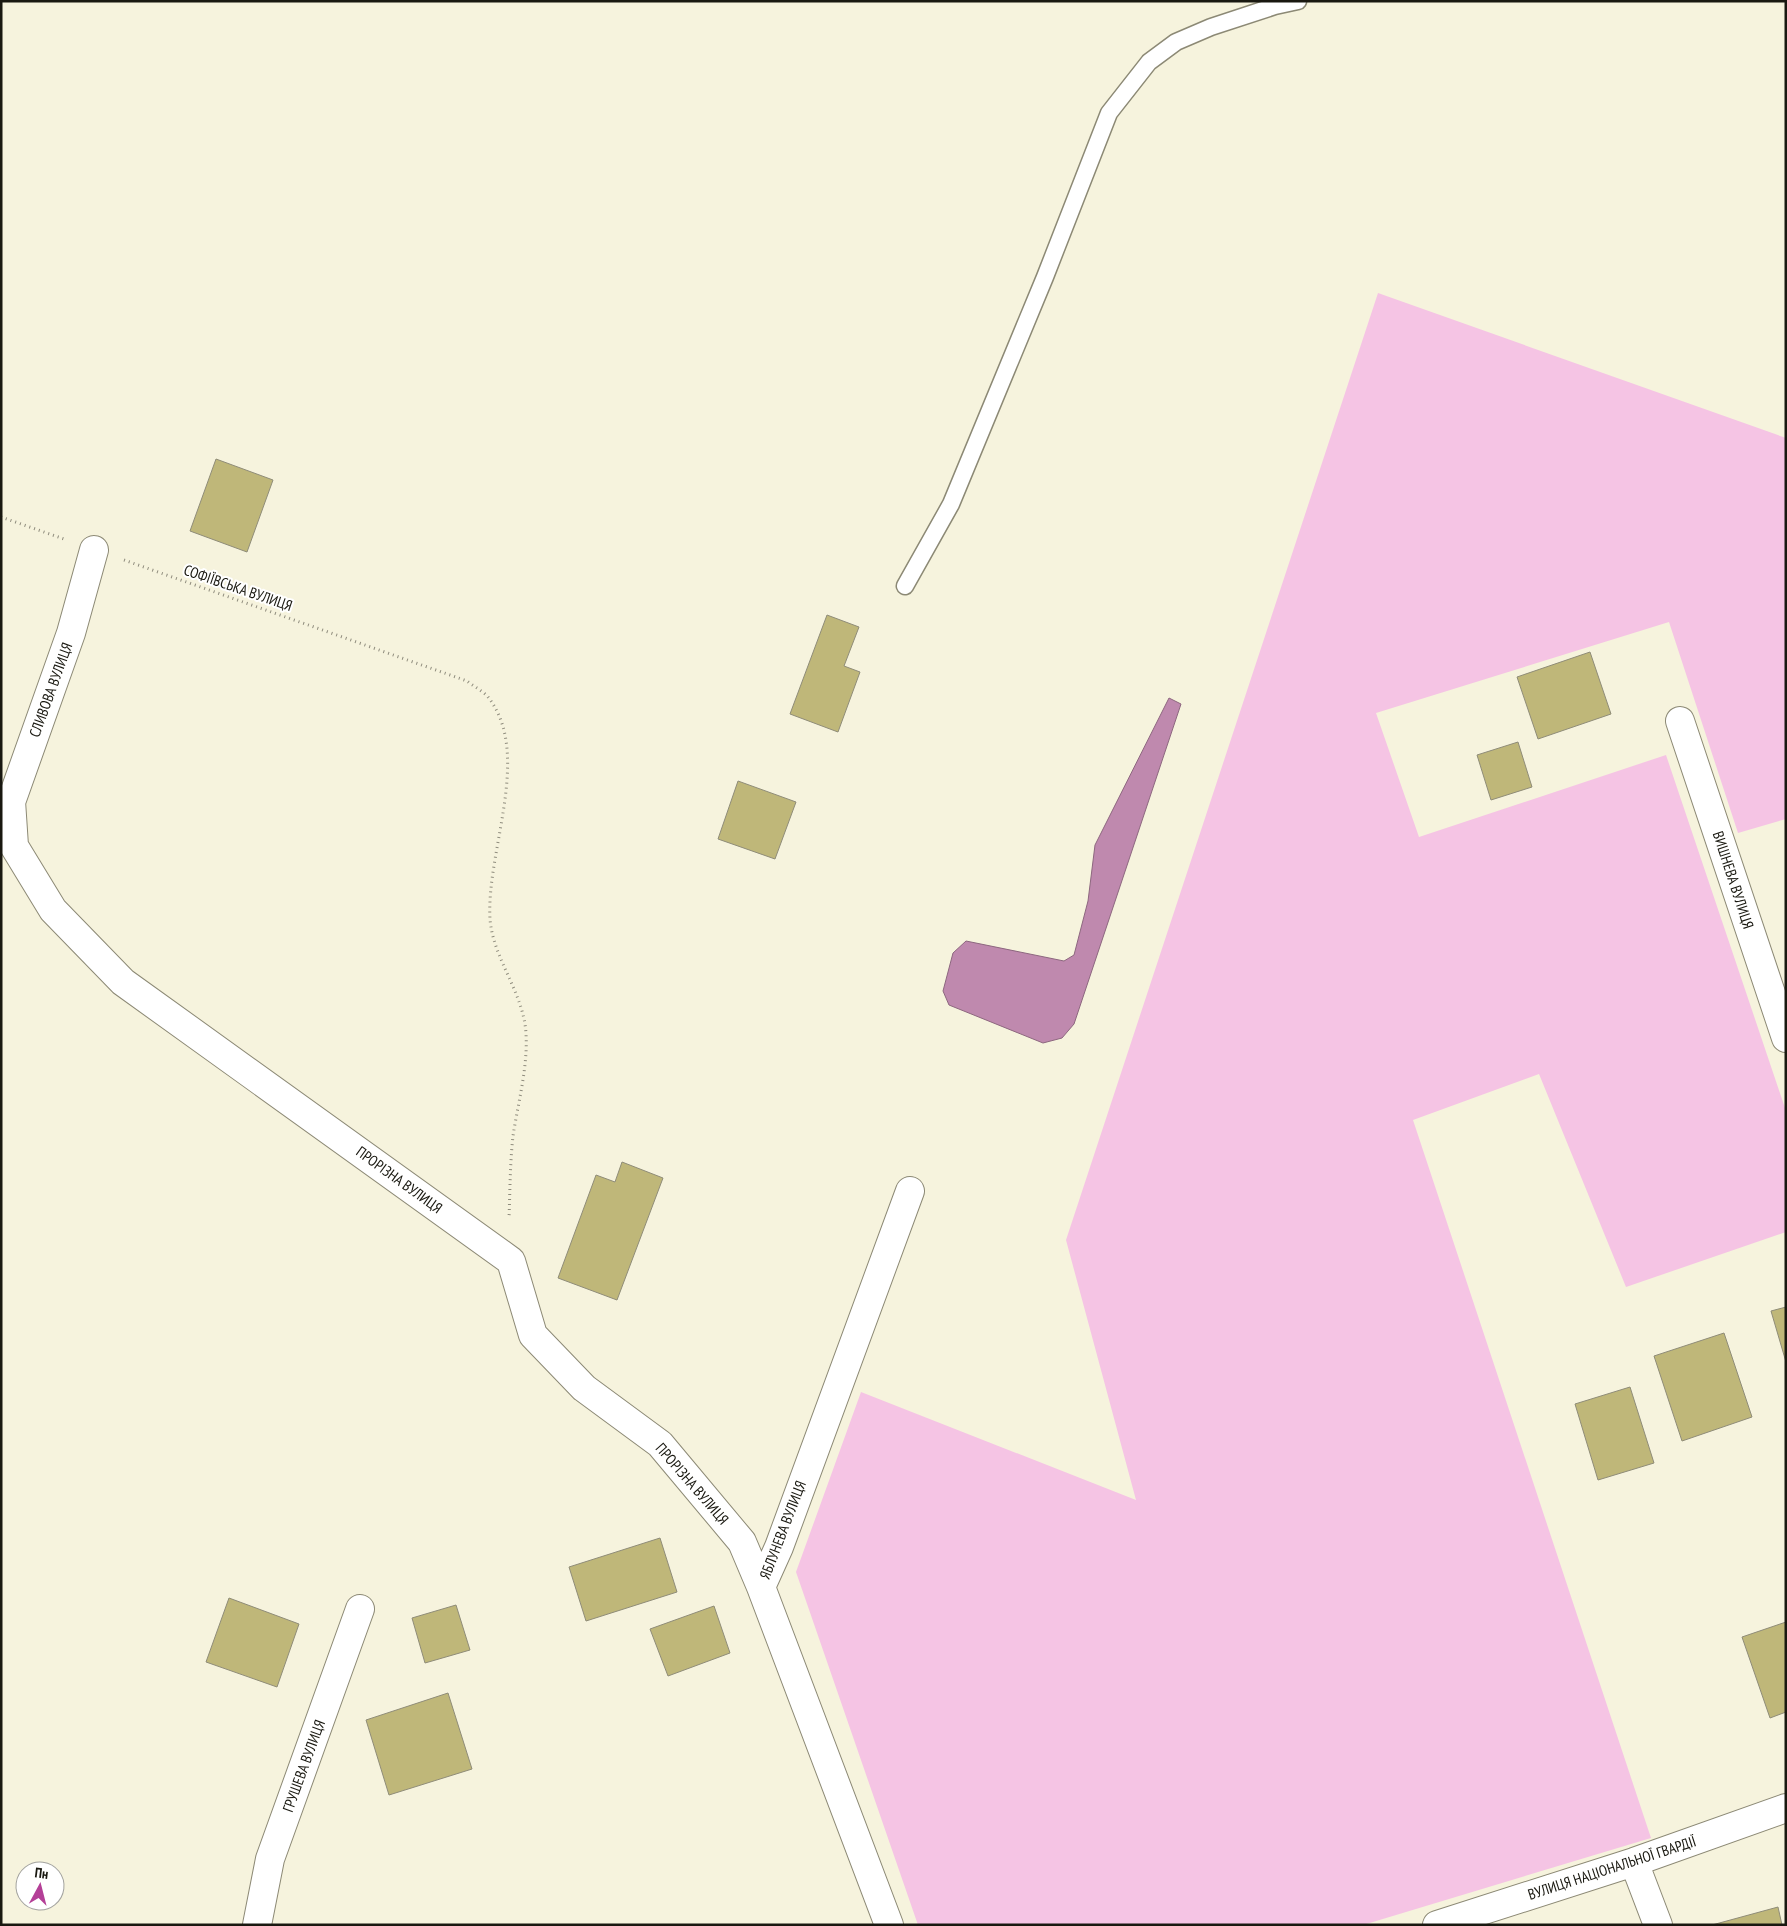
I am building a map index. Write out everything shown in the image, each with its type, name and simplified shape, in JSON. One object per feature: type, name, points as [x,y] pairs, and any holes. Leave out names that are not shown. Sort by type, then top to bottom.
[{"type":"street","name":"СЛИВОВА ВУЛИЦЯ","points":[[1,828],[71,633],[94,550]]},
{"type":"street","name":"ВИШНЕВА ВУЛИЦЯ","points":[[1680,721],[1786,1038]]},
{"type":"street","name":"ПРОРІЗНА ВУЛИЦЯ","points":[[11,801],[14,846],[53,910],[123,982],[511,1261],[533,1335],[584,1388],[660,1444],[742,1542],[761,1587]]},
{"type":"street","name":"ЯБЛУНЕВА ВУЛИЦЯ","points":[[889,1925],[761,1587],[778,1547],[910,1191]]},
{"type":"street","name":"ГРУШЕВА ВУЛИЦЯ","points":[[256,1925],[270,1859],[360,1609]]},
{"type":"street","name":"ВУЛИЦЯ НАЦІОНАЛЬНОЇ ГВАРДІЇ","points":[[1436,1925],[1634,1862],[1786,1808]]},
{"type":"street","points":[[1634,1862],[1658,1925]]},
{"type":"lane","points":[[905,586],[951,504],[1045,276],[1109,113],[1149,62],[1176,42],[1211,27],[1275,6],[1298,1]]},
{"type":"path","name":"СОФІЇВСЬКА ВУЛИЦЯ","points":[[1,517],[467,681],[488,696],[506,739],[509,766],[492,884],[490,920],[496,944],[520,1003],[526,1034],[513,1139],[509,1222],[511,1261]]},
{"type":"shaded area","points":[[1378,293],[1786,438],[1786,819],[1738,833],[1669,622],[1376,713],[1419,837],[1666,755],[1786,1111],[1786,1232],[1626,1287],[1539,1074],[1413,1120],[1651,1838],[1363,1925],[918,1925],[796,1572],[861,1392],[1136,1500],[1066,1240]]},
{"type":"shaded area","points":[[1169,698],[1181,704],[1074,1024],[1062,1038],[1043,1043],[949,1005],[943,991],[953,953],[966,941],[1064,961],[1074,955],[1088,901],[1095,845]]},
{"type":"building","points":[[216,459],[273,480],[247,552],[190,531]]},
{"type":"building","points":[[827,615],[859,627],[844,666],[860,672],[838,732],[790,714]]},
{"type":"building","points":[[1590,652],[1611,714],[1538,739],[1517,677]]},
{"type":"building","points":[[1518,742],[1532,787],[1491,800],[1477,755]]},
{"type":"building","points":[[738,781],[796,802],[775,859],[718,839]]},
{"type":"building","points":[[622,1162],[663,1178],[617,1300],[558,1278],[596,1175],[615,1182]]},
{"type":"building","points":[[1786,1307],[1786,1362],[1771,1311]]},
{"type":"building","points":[[1724,1333],[1752,1417],[1682,1441],[1654,1356]]},
{"type":"building","points":[[1630,1387],[1654,1463],[1598,1480],[1575,1404]]},
{"type":"building","points":[[660,1538],[677,1592],[586,1621],[569,1567]]},
{"type":"building","points":[[229,1598],[299,1624],[277,1687],[206,1662]]},
{"type":"building","points":[[456,1605],[470,1650],[425,1663],[412,1618]]},
{"type":"building","points":[[714,1606],[730,1653],[668,1676],[650,1629]]},
{"type":"building","points":[[1786,1622],[1786,1712],[1770,1718],[1742,1637]]},
{"type":"building","points":[[448,1693],[472,1769],[389,1795],[366,1720]]},
{"type":"building","points":[[1778,1907],[1782,1925],[1712,1925]]}]
